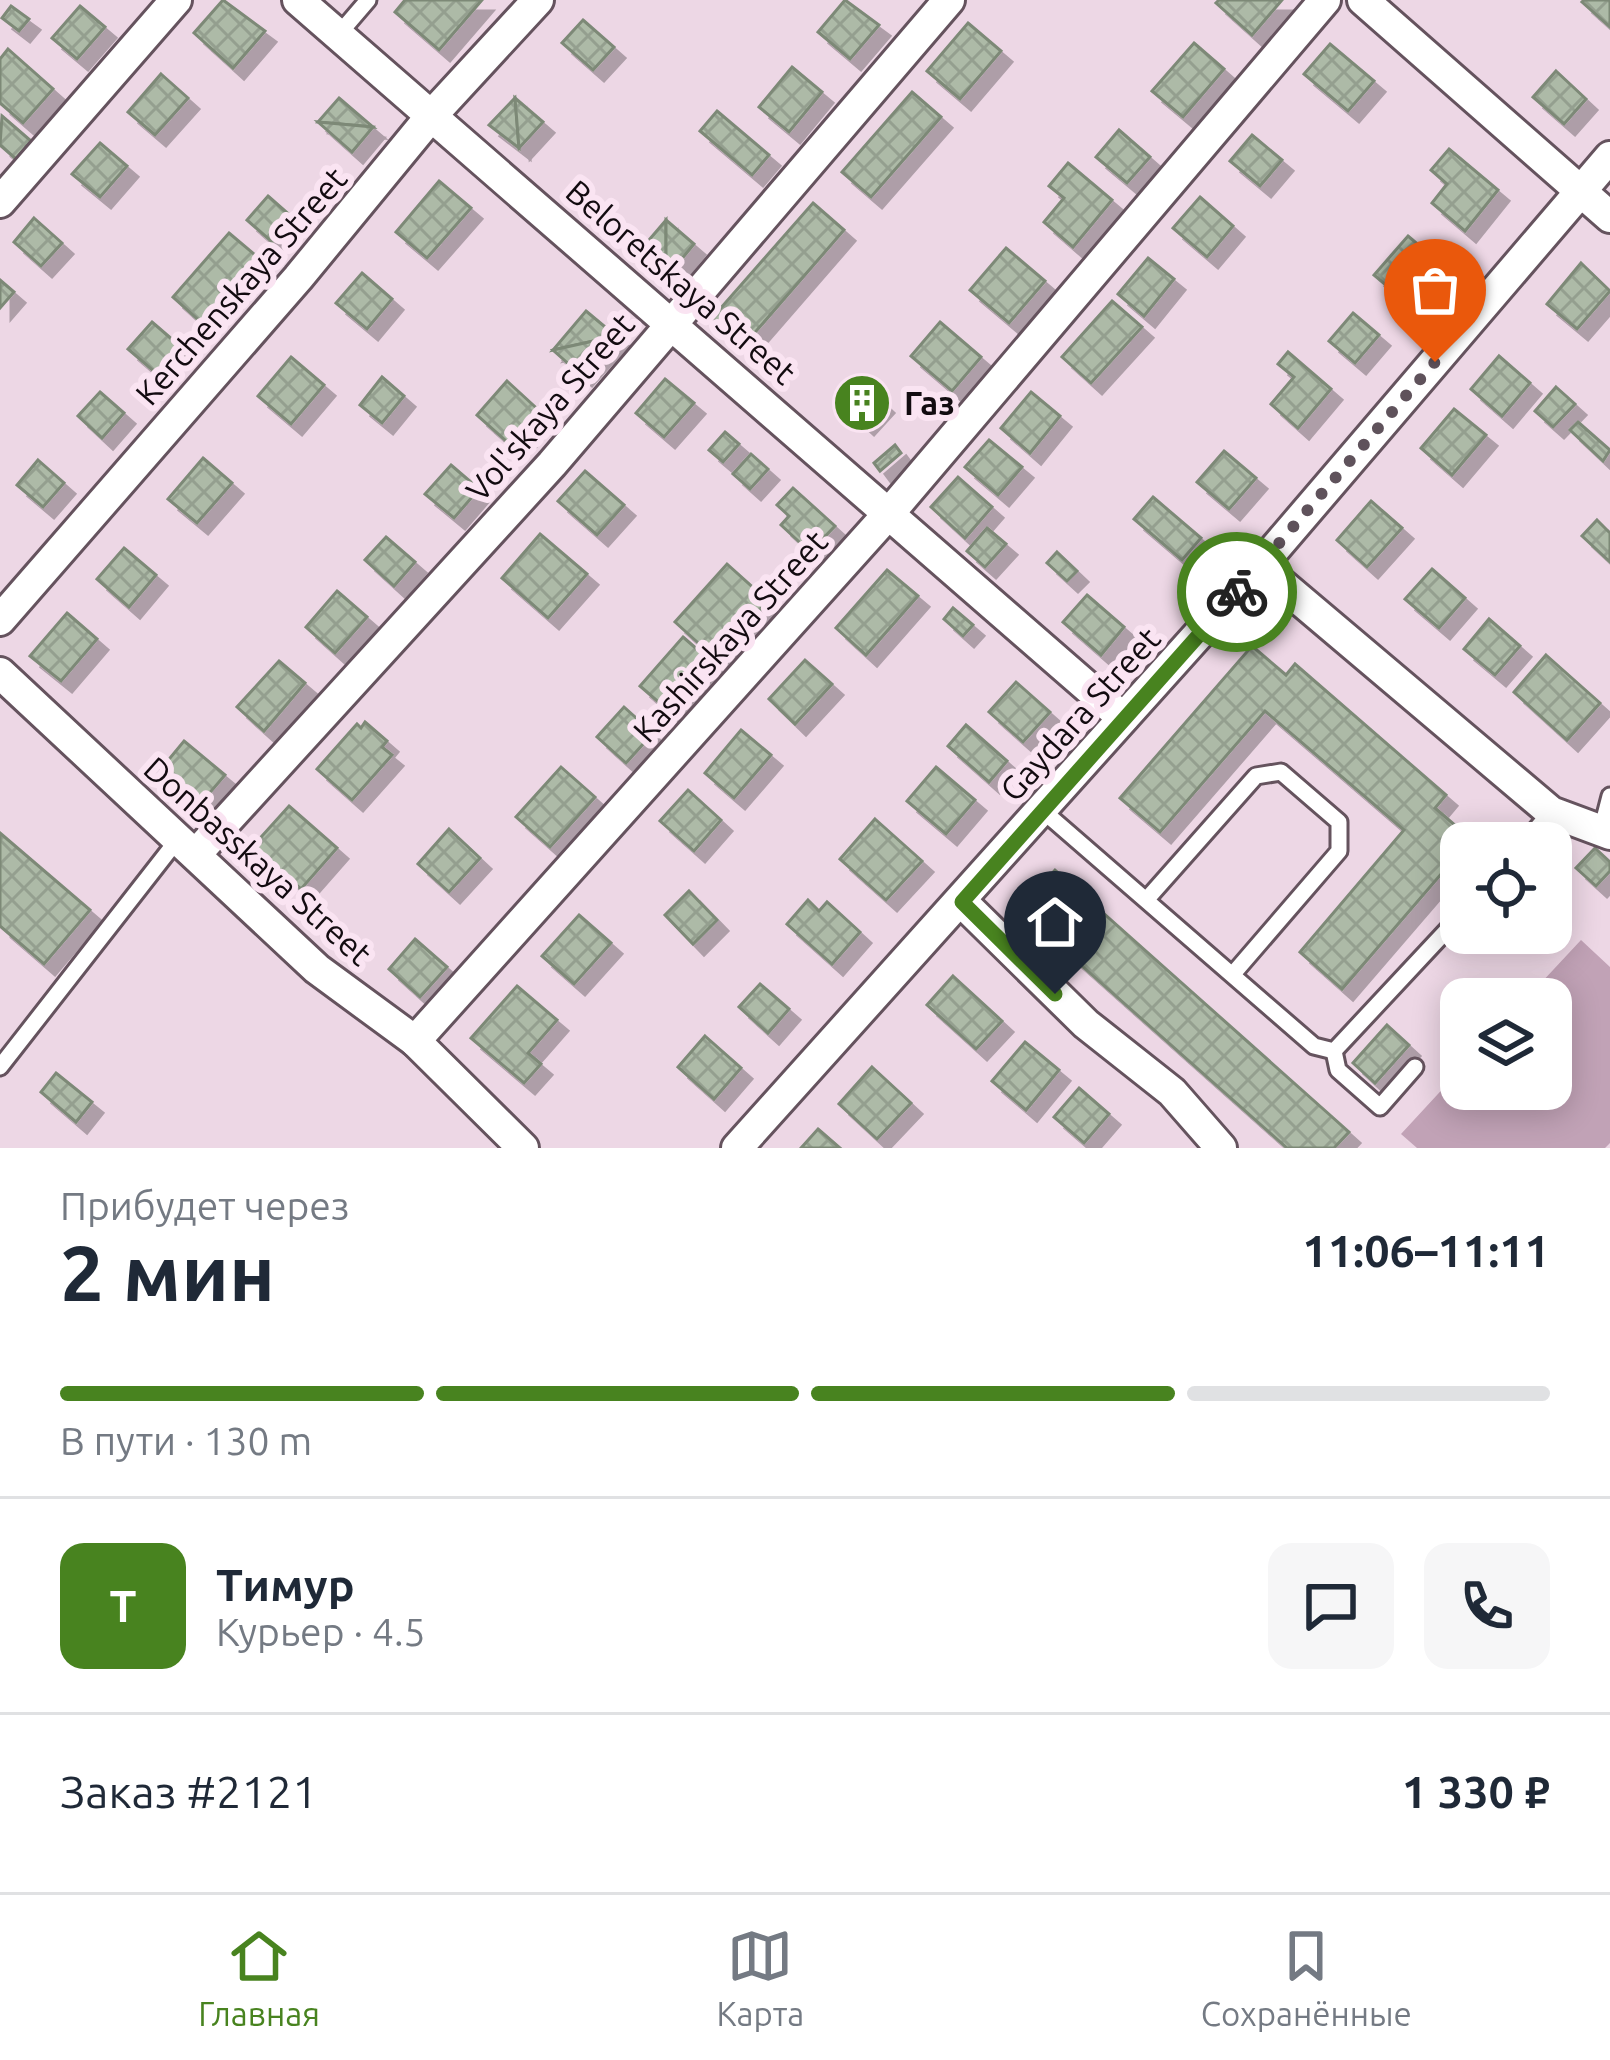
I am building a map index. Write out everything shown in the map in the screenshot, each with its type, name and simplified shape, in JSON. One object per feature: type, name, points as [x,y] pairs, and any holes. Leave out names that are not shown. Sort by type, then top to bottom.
[{"type":"street","points":[[0,202],[176,0]]},
{"type":"street","name":"Beloretskaya Street","points":[[298,0],[1123,718]]},
{"type":"street","name":"Kerchenskaya Street","points":[[0,620],[298,278],[432,115],[538,0]]},
{"type":"street","name":"Vol'skaya Street","points":[[187,847],[552,464],[950,0]]},
{"type":"street","name":"Kashirskaya Street","points":[[415,1041],[890,511],[1325,0]]},
{"type":"street","points":[[1363,0],[1610,218]]},
{"type":"street","name":"Gaydara Street","points":[[737,1148],[1260,566],[1610,158]]},
{"type":"street","points":[[1260,566],[1551,812],[1606,831]]},
{"type":"street","name":"Donbasskaya Street","points":[[0,673],[317,969],[415,1041],[523,1148]]},
{"type":"street","points":[[962,902],[1086,1024],[1172,1091],[1221,1148]]},
{"type":"lane","points":[[338,35],[368,0]]},
{"type":"lane","points":[[1148,899],[1256,776],[1281,772],[1339,822],[1339,851],[1233,974]]},
{"type":"lane","points":[[1606,831],[1610,796]]},
{"type":"lane","points":[[1042,810],[1314,1046],[1334,1052]]},
{"type":"lane","points":[[1542,822],[1551,812]]},
{"type":"lane","points":[[0,1067],[187,847]]},
{"type":"lane","points":[[1334,1052],[1440,938]]},
{"type":"lane","points":[[1334,1052],[1338,1070],[1380,1107],[1415,1067]]},
{"type":"shaded area","points":[[1581,940],[1610,967],[1610,1143],[1605,1148],[1417,1148],[1401,1134],[1440,1092],[1440,1110],[1572,1110],[1572,978],[1546,978]]},
{"type":"building","points":[[223,0],[265,31],[233,68],[194,33]]},
{"type":"building","points":[[405,0],[482,0],[439,50],[395,12]]},
{"type":"building","points":[[845,0],[879,25],[850,59],[818,32]]},
{"type":"building","points":[[1282,0],[1252,35],[1216,3]]},
{"type":"building","points":[[1610,0],[1610,27],[1582,2]]},
{"type":"building","points":[[11,6],[29,19],[19,31],[2,18]]},
{"type":"building","points":[[80,6],[105,27],[77,59],[52,38]]},
{"type":"building","points":[[583,20],[614,47],[593,70],[562,43]]},
{"type":"building","points":[[968,23],[1001,51],[960,99],[927,71]]},
{"type":"building","points":[[1194,43],[1224,69],[1183,117],[1152,91]]},
{"type":"building","points":[[1330,44],[1374,81],[1348,111],[1304,74]]},
{"type":"building","points":[[8,49],[53,89],[23,123],[0,103],[0,59]]},
{"type":"building","points":[[792,67],[822,92],[789,132],[759,107]]},
{"type":"building","points":[[1556,71],[1586,99],[1564,124],[1533,97]]},
{"type":"building","points":[[161,74],[188,98],[155,135],[128,112]]},
{"type":"building","points":[[912,92],[941,117],[871,197],[842,172]]},
{"type":"building","points":[[339,98],[373,127],[318,122]]},
{"type":"building","points":[[515,98],[519,148],[489,125]]},
{"type":"building","points":[[515,98],[543,122],[519,148]]},
{"type":"building","points":[[717,111],[769,155],[752,175],[700,131]]},
{"type":"building","points":[[2,116],[31,141],[16,159],[0,145]]},
{"type":"building","points":[[318,122],[373,127],[352,152]]},
{"type":"building","points":[[1119,130],[1150,157],[1127,183],[1096,157]]},
{"type":"building","points":[[1252,135],[1282,160],[1260,186],[1230,161]]},
{"type":"building","points":[[100,143],[127,166],[100,197],[72,174]]},
{"type":"building","points":[[1449,149],[1498,190],[1465,231],[1432,203],[1447,184],[1431,170]]},
{"type":"building","points":[[1068,163],[1112,200],[1073,247],[1044,222],[1064,198],[1049,186]]},
{"type":"building","points":[[439,181],[471,208],[427,258],[396,232]]},
{"type":"building","points":[[268,196],[293,218],[272,242],[247,220]]},
{"type":"building","points":[[1200,197],[1233,226],[1207,257],[1173,228]]},
{"type":"building","points":[[813,203],[844,230],[744,345],[712,318]]},
{"type":"building","points":[[34,218],[62,243],[41,266],[14,242]]},
{"type":"building","points":[[666,220],[666,278],[637,254]]},
{"type":"building","points":[[666,220],[694,244],[666,278]]},
{"type":"building","points":[[229,233],[260,259],[203,324],[173,297]]},
{"type":"building","points":[[1408,236],[1441,264],[1407,303],[1374,275]]},
{"type":"building","points":[[1006,248],[1045,281],[1009,323],[970,290]]},
{"type":"building","points":[[1148,258],[1174,279],[1144,316],[1118,294]]},
{"type":"building","points":[[1581,263],[1610,291],[1577,329],[1547,304]]},
{"type":"building","points":[[362,273],[392,299],[367,329],[336,303]]},
{"type":"building","points":[[0,280],[14,292],[0,308]]},
{"type":"building","points":[[1112,301],[1142,327],[1091,383],[1062,357]]},
{"type":"building","points":[[586,311],[616,336],[553,350]]},
{"type":"building","points":[[1353,313],[1379,335],[1355,363],[1329,341]]},
{"type":"building","points":[[152,322],[181,347],[157,374],[128,349]]},
{"type":"building","points":[[940,322],[981,357],[952,391],[911,356]]},
{"type":"building","points":[[616,336],[581,375],[553,350]]},
{"type":"building","points":[[1288,352],[1331,389],[1298,428],[1271,404],[1294,377],[1278,364]]},
{"type":"building","points":[[1499,356],[1530,383],[1502,416],[1471,389]]},
{"type":"building","points":[[291,357],[324,385],[291,424],[258,396]]},
{"type":"building","points":[[382,377],[404,396],[382,423],[360,405]]},
{"type":"building","points":[[665,379],[694,403],[664,437],[636,413]]},
{"type":"building","points":[[507,381],[544,415],[514,448],[477,415]]},
{"type":"building","name":"Газ","points":[[861,381],[883,402],[863,424],[840,403]]},
{"type":"building","points":[[1556,387],[1575,404],[1553,427],[1535,411]]},
{"type":"building","points":[[100,392],[124,413],[102,438],[78,416]]},
{"type":"building","points":[[1031,392],[1060,416],[1030,453],[1001,428]]},
{"type":"building","points":[[1454,409],[1486,435],[1452,475],[1421,448]]},
{"type":"building","points":[[1578,422],[1610,450],[1603,461],[1570,430]]},
{"type":"building","points":[[725,432],[739,444],[723,462],[709,450]]},
{"type":"building","points":[[989,440],[1022,467],[998,495],[965,467]]},
{"type":"building","points":[[895,445],[901,453],[880,471],[874,463]]},
{"type":"building","points":[[1224,451],[1256,478],[1229,509],[1197,482]]},
{"type":"building","points":[[751,454],[768,469],[750,489],[733,474]]},
{"type":"building","points":[[203,458],[232,483],[197,523],[168,499]]},
{"type":"building","points":[[38,460],[64,483],[43,507],[17,485]]},
{"type":"building","points":[[451,465],[479,489],[454,518],[425,494]]},
{"type":"building","points":[[585,471],[624,505],[597,535],[558,501]]},
{"type":"building","points":[[958,477],[992,507],[965,538],[931,507]]},
{"type":"building","points":[[793,488],[835,526],[810,552],[781,525],[789,516],[777,505]]},
{"type":"building","points":[[1153,497],[1201,538],[1182,560],[1134,519]]},
{"type":"building","points":[[1371,501],[1402,528],[1367,567],[1337,540]]},
{"type":"building","points":[[1597,520],[1610,533],[1610,562],[1582,536]]},
{"type":"building","points":[[987,528],[1006,544],[985,567],[967,551]]},
{"type":"building","points":[[540,534],[587,574],[548,618],[502,578]]},
{"type":"building","points":[[386,537],[415,562],[394,586],[365,560]]},
{"type":"building","points":[[124,548],[156,575],[129,607],[97,579]]},
{"type":"building","points":[[1057,552],[1077,571],[1067,581],[1047,563]]},
{"type":"building","points":[[727,564],[768,601],[716,659],[675,622]]},
{"type":"building","points":[[1432,569],[1465,598],[1439,628],[1405,599]]},
{"type":"building","points":[[887,570],[918,596],[866,655],[836,628]]},
{"type":"building","points":[[337,591],[367,617],[335,653],[306,627]]},
{"type":"building","points":[[1087,595],[1124,627],[1101,655],[1063,622]]},
{"type":"building","points":[[953,608],[973,625],[963,636],[944,619]]},
{"type":"building","points":[[67,613],[97,639],[61,681],[30,656]]},
{"type":"building","points":[[1489,619],[1520,646],[1495,675],[1464,649]]},
{"type":"building","points":[[683,637],[714,664],[671,713],[640,686]]},
{"type":"building","points":[[1252,646],[1286,675],[1295,664],[1446,795],[1435,808],[1451,822],[1440,822],[1440,875],[1342,989],[1300,952],[1404,830],[1265,711],[1160,832],[1120,798]]},
{"type":"building","points":[[1546,655],[1600,703],[1567,740],[1514,692]]},
{"type":"building","points":[[805,660],[832,684],[795,724],[769,699]]},
{"type":"building","points":[[279,661],[305,683],[264,731],[237,707]]},
{"type":"building","points":[[1016,682],[1050,712],[1023,742],[989,712]]},
{"type":"building","points":[[624,707],[653,733],[626,763],[597,737]]},
{"type":"building","points":[[365,722],[387,741],[382,747],[392,755],[352,800],[317,769],[357,724],[361,728]]},
{"type":"building","points":[[966,725],[1007,761],[989,782],[948,746]]},
{"type":"building","points":[[741,730],[771,755],[734,798],[705,773]]},
{"type":"building","points":[[184,741],[225,775],[201,803],[161,769]]},
{"type":"building","points":[[561,767],[595,797],[550,847],[516,817]]},
{"type":"building","points":[[936,767],[975,800],[946,834],[907,801]]},
{"type":"building","points":[[688,790],[721,820],[694,851],[660,821]]},
{"type":"building","points":[[289,806],[337,848],[301,889],[252,847]]},
{"type":"building","points":[[875,819],[922,861],[886,900],[840,859]]},
{"type":"building","points":[[449,829],[480,858],[449,892],[418,864]]},
{"type":"building","points":[[0,833],[90,910],[44,964],[0,926]]},
{"type":"building","points":[[1595,848],[1610,862],[1610,871],[1596,886],[1576,868]]},
{"type":"building","points":[[1055,870],[1349,1132],[1334,1148],[1287,1148],[1019,910]]},
{"type":"building","points":[[689,891],[717,920],[693,944],[665,915]]},
{"type":"building","points":[[808,900],[819,911],[827,902],[860,932],[832,964],[787,924]]},
{"type":"building","points":[[579,915],[611,943],[574,984],[542,956]]},
{"type":"building","points":[[415,939],[447,967],[420,997],[389,969]]},
{"type":"building","points":[[953,976],[1002,1021],[976,1049],[927,1005]]},
{"type":"building","points":[[760,984],[789,1009],[768,1033],[739,1007]]},
{"type":"building","points":[[517,986],[557,1020],[528,1053],[541,1064],[524,1083],[471,1038]]},
{"type":"building","points":[[1387,1025],[1409,1045],[1375,1083],[1353,1063]]},
{"type":"building","points":[[705,1036],[741,1068],[714,1099],[678,1067]]},
{"type":"building","points":[[1025,1042],[1059,1070],[1026,1110],[992,1081]]},
{"type":"building","points":[[872,1067],[911,1103],[877,1139],[839,1104]]},
{"type":"building","points":[[56,1073],[92,1102],[76,1122],[41,1092]]},
{"type":"building","points":[[1079,1088],[1109,1114],[1084,1143],[1054,1117]]},
{"type":"building","points":[[818,1129],[840,1148],[801,1148]]},
{"type":"way so far","points":[[1237,592],[1435,362]]},
{"type":"place","name":"Газ","points":[[862,403]]},
{"type":"route","points":[[1055,994],[962,902],[1237,592]]}]
